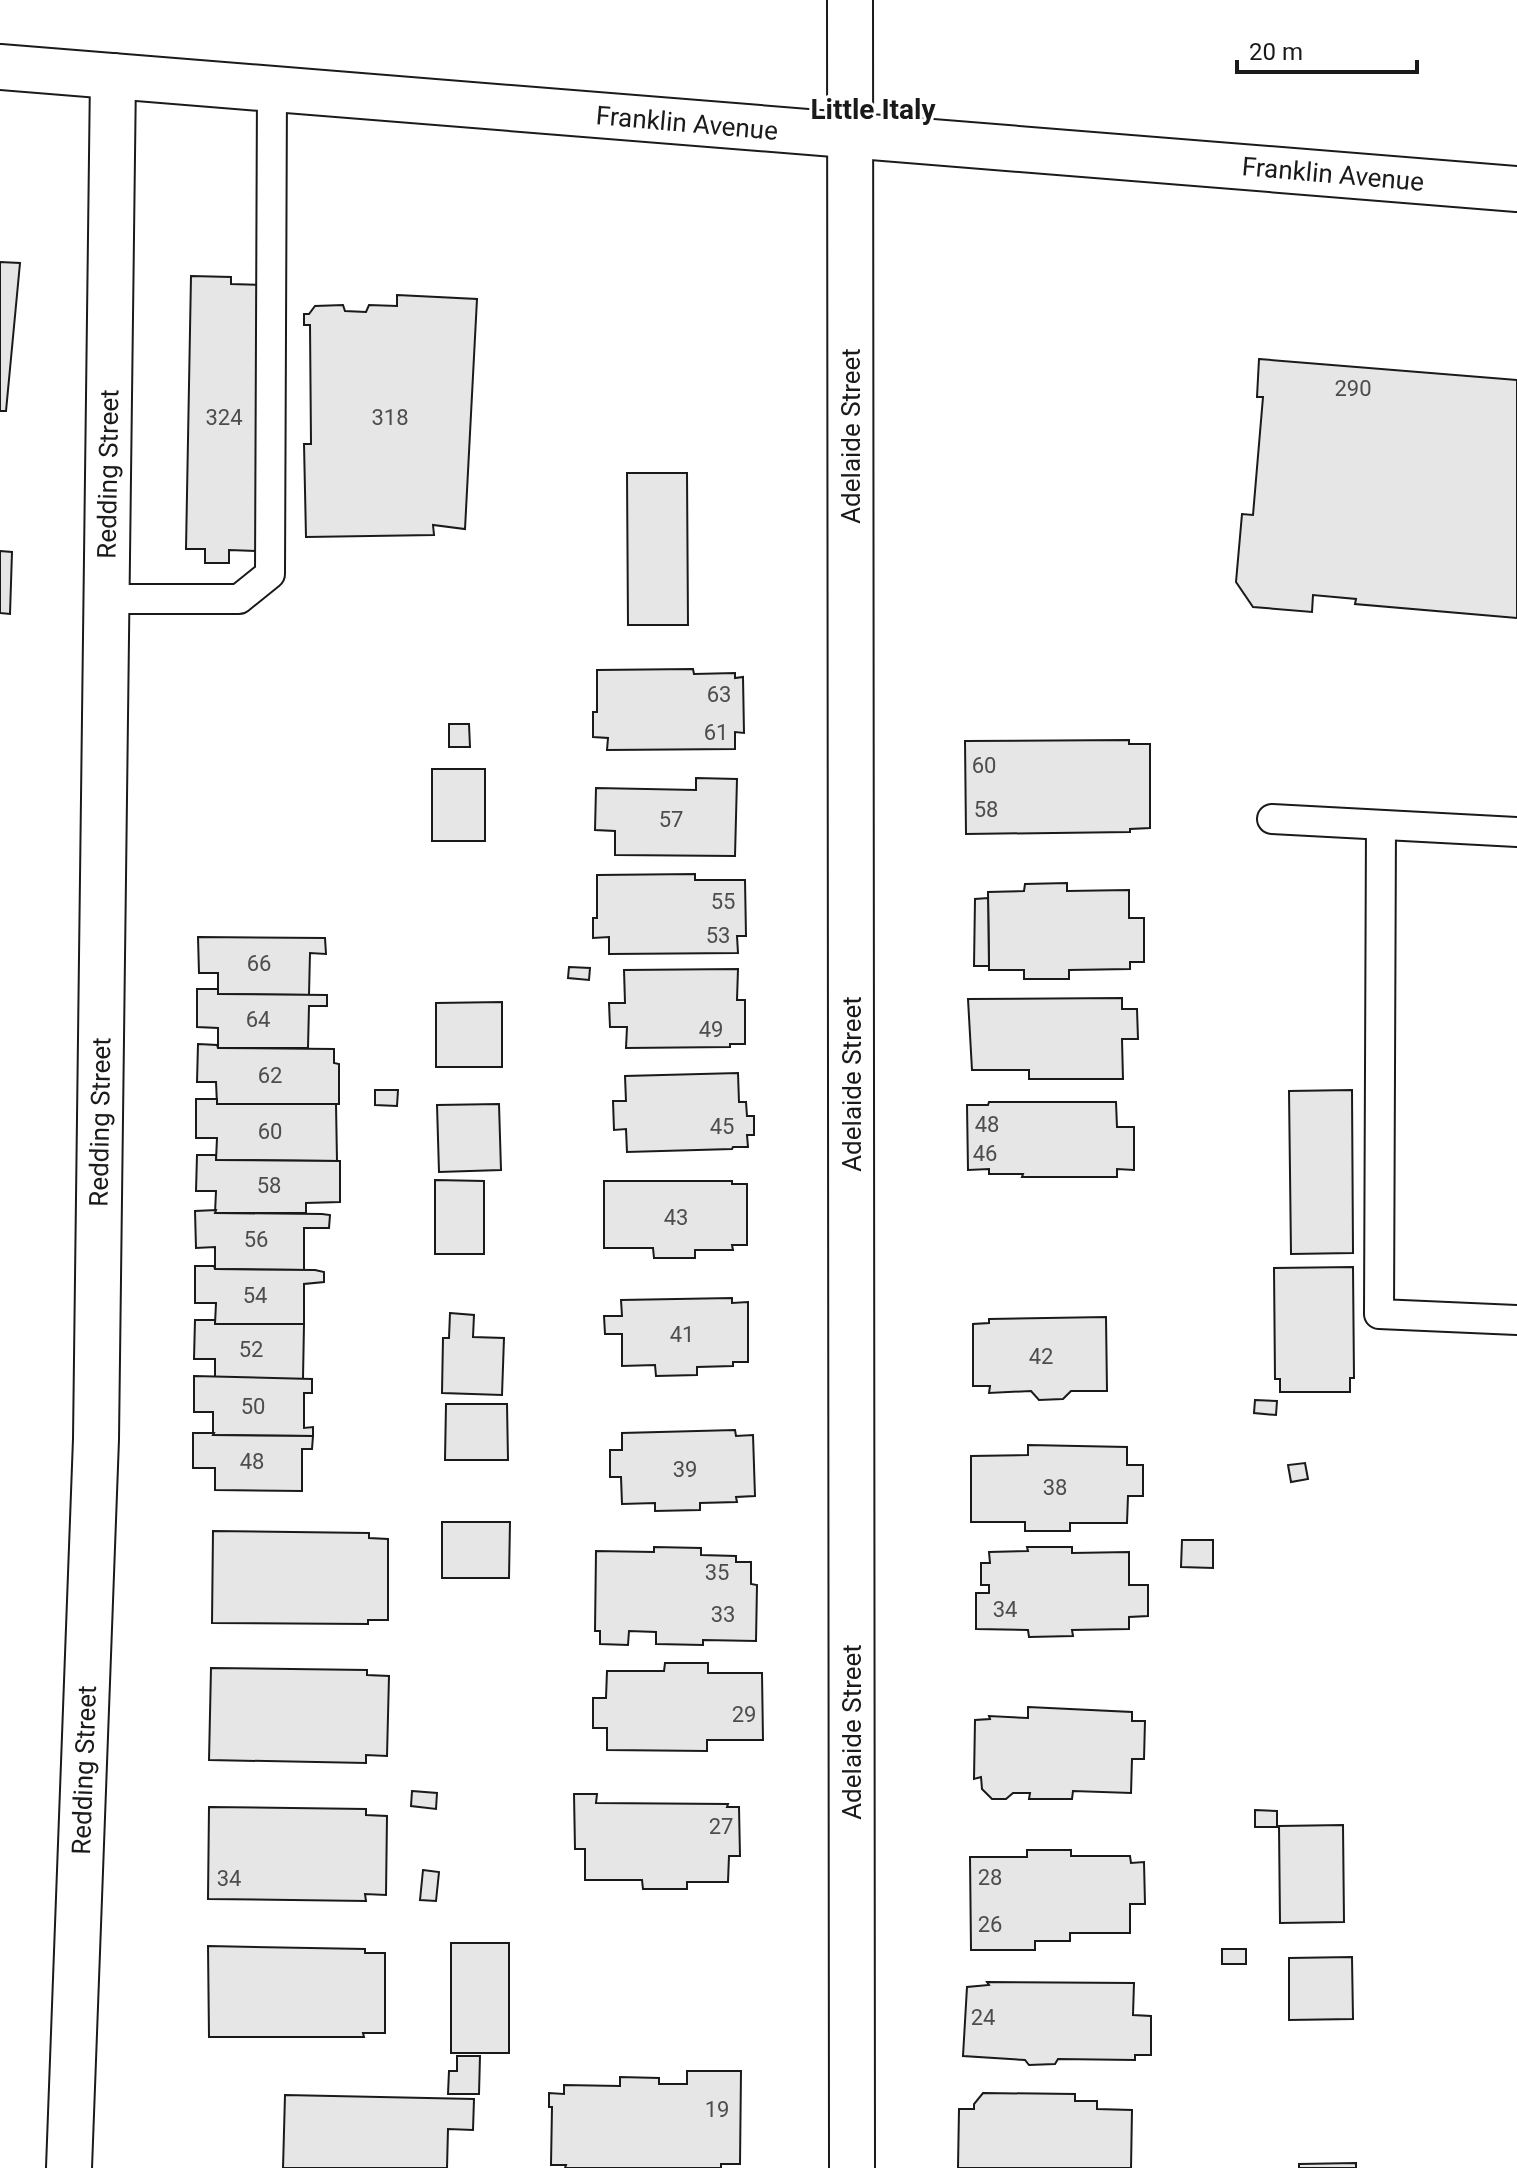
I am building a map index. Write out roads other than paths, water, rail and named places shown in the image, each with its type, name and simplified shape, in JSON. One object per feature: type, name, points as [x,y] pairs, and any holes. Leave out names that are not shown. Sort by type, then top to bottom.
[{"type":"street","name":"Adelaide Street","points":[[850,0],[852,2168]]},
{"type":"street","name":"Franklin Avenue","points":[[0,67],[1517,189]]},
{"type":"street","name":"Redding Street","points":[[69,2168],[96,1439],[113,76]]},
{"type":"lane","points":[[107,599],[239,599],[270,574],[272,89]]},
{"type":"lane","points":[[1272,819],[1517,832]]},
{"type":"lane","points":[[1381,825],[1379,1314],[1517,1320]]},
{"type":"district","name":"Little Italy","points":[[873,109]]}]
